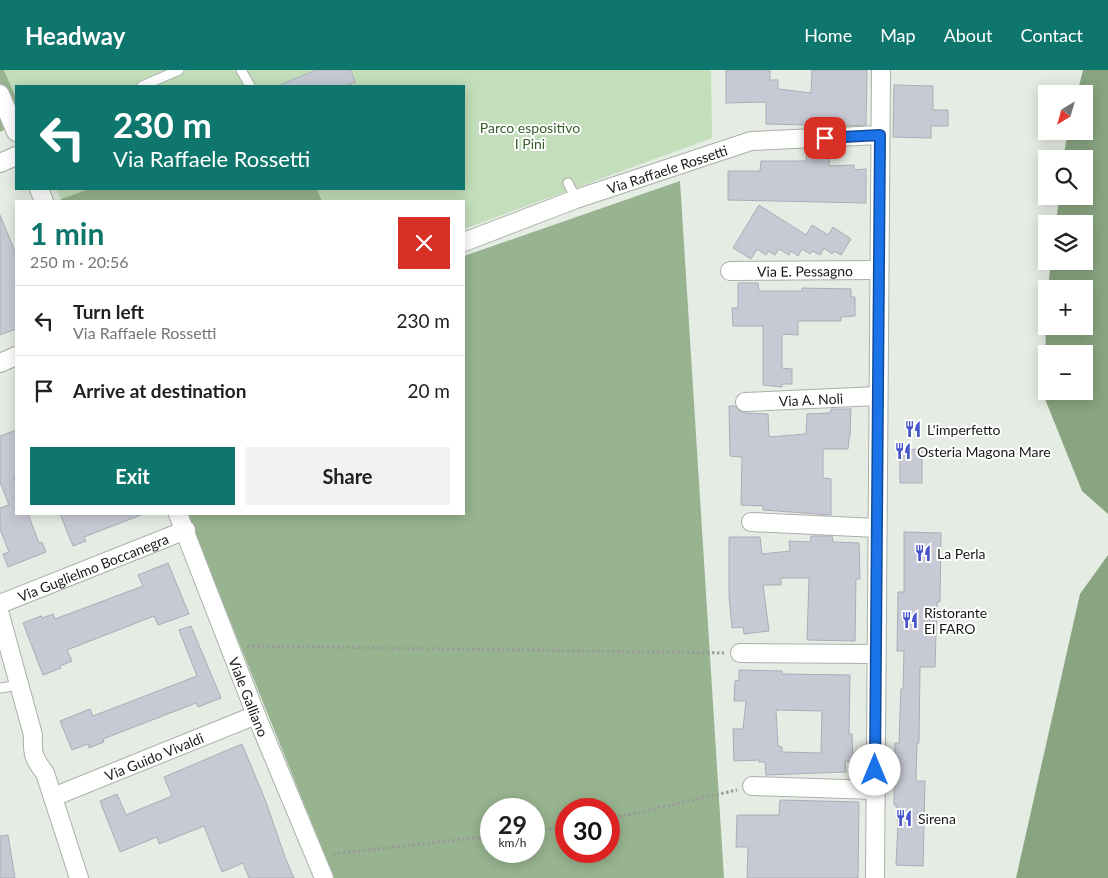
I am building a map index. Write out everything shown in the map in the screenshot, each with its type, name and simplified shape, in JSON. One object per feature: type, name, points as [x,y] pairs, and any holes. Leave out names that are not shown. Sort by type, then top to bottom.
[{"type":"street","points":[[875,878],[881,70]]},
{"type":"street","points":[[0,94],[15,130]]},
{"type":"street","name":"Via Raffaele Rossetti","points":[[465,242],[576,199],[751,141],[880,135]]},
{"type":"street","points":[[0,163],[15,156]]},
{"type":"street","name":"Via E. Pessagno","points":[[730,271],[879,270]]},
{"type":"street","points":[[0,363],[15,356]]},
{"type":"street","name":"Via A. Noli","points":[[745,402],[878,396]]},
{"type":"street","name":"Via Guglielmo Boccanegra","points":[[0,604],[182,522]]},
{"type":"street","name":"Viale Galliano","points":[[182,522],[256,715],[324,878]]},
{"type":"street","points":[[751,522],[877,528]]},
{"type":"street","points":[[0,615],[33,736],[32,749],[35,760],[45,773],[79,878]]},
{"type":"street","points":[[740,653],[876,654]]},
{"type":"street","name":"Via Guido Vivaldi","points":[[53,797],[256,715]]},
{"type":"street","points":[[752,786],[875,790]]},
{"type":"lane","points":[[144,85],[179,70]]},
{"type":"lane","points":[[241,70],[249,85]]},
{"type":"lane","points":[[568,183],[576,199]]},
{"type":"lane","points":[[0,688],[19,685]]},
{"type":"path","points":[[229,646],[740,653]]},
{"type":"path","points":[[620,816],[752,786]]},
{"type":"path","points":[[315,856],[480,837]]},
{"type":"green space","name":"Parco espositivo I Pini","points":[[4,70],[711,70],[712,138],[465,229],[465,200],[322,200],[317,190],[465,190],[465,85],[15,85],[15,96]]},
{"type":"green space","points":[[56,190],[86,190],[61,199]]},
{"type":"shaded area","points":[[0,70],[4,70],[15,96],[15,124],[0,132]]},
{"type":"shaded area","points":[[1083,70],[1108,70],[1108,514],[1082,491],[1045,400],[1093,400],[1093,345],[1046,345],[1046,335],[1093,335],[1093,280],[1049,280],[1050,270],[1093,270],[1093,215],[1057,215],[1058,205],[1093,205],[1093,150],[1065,150],[1066,140],[1093,140],[1093,85],[1079,85]]},
{"type":"shaded area","points":[[680,181],[724,878],[334,878],[187,515],[465,515],[465,256]]},
{"type":"shaded area","points":[[86,190],[317,190],[322,200],[61,200]]},
{"type":"shaded area","points":[[1108,555],[1108,878],[1016,878],[1080,594]]},
{"type":"building","points":[[316,70],[351,70],[355,82],[347,85],[280,85]]},
{"type":"building","points":[[726,70],[770,70],[770,80],[778,80],[778,89],[811,93],[812,70],[867,70],[866,125],[808,128],[808,125],[766,124],[766,102],[726,103]]},
{"type":"building","points":[[894,85],[933,86],[933,110],[948,110],[948,126],[931,126],[931,138],[893,137]]},
{"type":"building","points":[[830,148],[829,166],[854,165],[854,170],[866,169],[866,203],[728,200],[728,171],[760,171],[761,161],[806,161],[807,149]]},
{"type":"building","points":[[759,205],[806,235],[812,225],[828,235],[833,227],[851,239],[841,255],[834,251],[832,254],[824,248],[820,255],[813,251],[810,254],[802,249],[798,256],[791,251],[789,255],[779,249],[775,255],[768,251],[766,255],[757,249],[751,259],[733,248]]},
{"type":"building","points":[[0,215],[15,252],[15,329],[0,335]]},
{"type":"building","points":[[738,283],[758,283],[759,291],[802,291],[802,288],[851,289],[851,297],[855,297],[855,316],[841,317],[841,321],[798,321],[798,335],[782,334],[782,368],[792,369],[792,384],[782,384],[782,387],[763,385],[763,326],[733,326],[732,308],[738,308]]},
{"type":"building","points":[[729,406],[735,406],[745,413],[768,414],[769,437],[806,434],[807,414],[830,413],[831,409],[851,409],[848,449],[823,449],[823,478],[831,479],[831,515],[763,510],[763,506],[741,505],[742,457],[730,456]]},
{"type":"building","points":[[15,430],[15,515],[28,515],[39,543],[42,542],[46,552],[8,567],[3,554],[9,552],[0,529],[0,508],[9,505],[0,482],[0,436]]},
{"type":"building","points":[[922,449],[922,483],[900,483],[900,450]]},
{"type":"building","points":[[60,515],[141,515],[84,537],[86,541],[73,546]]},
{"type":"building","points":[[904,532],[941,533],[940,602],[937,602],[935,667],[920,667],[919,743],[917,743],[916,781],[925,781],[923,866],[896,865],[898,824],[896,805],[894,805],[895,743],[899,743],[904,651],[897,651],[898,592],[904,592]]},
{"type":"building","points":[[811,536],[832,536],[833,542],[859,543],[860,579],[856,579],[855,641],[807,640],[809,578],[781,578],[781,585],[763,585],[769,631],[744,634],[743,627],[732,628],[729,596],[729,537],[760,537],[762,554],[790,551],[789,541],[810,542]]},
{"type":"building","points":[[168,563],[189,614],[158,625],[154,616],[67,650],[72,661],[60,666],[61,668],[43,675],[23,623],[41,616],[42,618],[53,614],[55,619],[143,586],[138,575]]},
{"type":"building","points":[[191,626],[221,698],[198,707],[196,703],[103,739],[104,742],[89,748],[88,744],[72,750],[60,721],[90,709],[93,716],[197,676],[179,630]]},
{"type":"building","points":[[739,670],[782,671],[782,674],[850,675],[849,734],[852,734],[853,762],[845,761],[846,772],[766,775],[765,762],[759,762],[759,760],[734,761],[733,729],[743,729],[746,701],[734,701],[735,681],[739,680]],"holes":[[[776,710],[822,711],[821,753],[782,752],[782,747],[778,746]]]},
{"type":"building","points":[[242,744],[294,878],[249,878],[243,863],[222,872],[204,826],[159,844],[157,837],[120,852],[100,801],[117,794],[126,815],[172,796],[164,777]]},
{"type":"building","points":[[780,800],[859,802],[858,878],[747,878],[748,847],[736,847],[737,815],[779,815]]},
{"type":"building","points":[[8,835],[15,878],[0,878],[0,836]]},
{"type":"place","name":"L'imperfetto","points":[[913,429]]},
{"type":"place","name":"Osteria Magona Mare","points":[[903,451]]},
{"type":"place","name":"La Perla","points":[[923,553]]},
{"type":"place","name":"Ristorante El FARO","points":[[910,620]]},
{"type":"place","name":"Sirena","points":[[904,818]]},
{"type":"route","points":[[825,138],[880,135],[875,770]]}]
